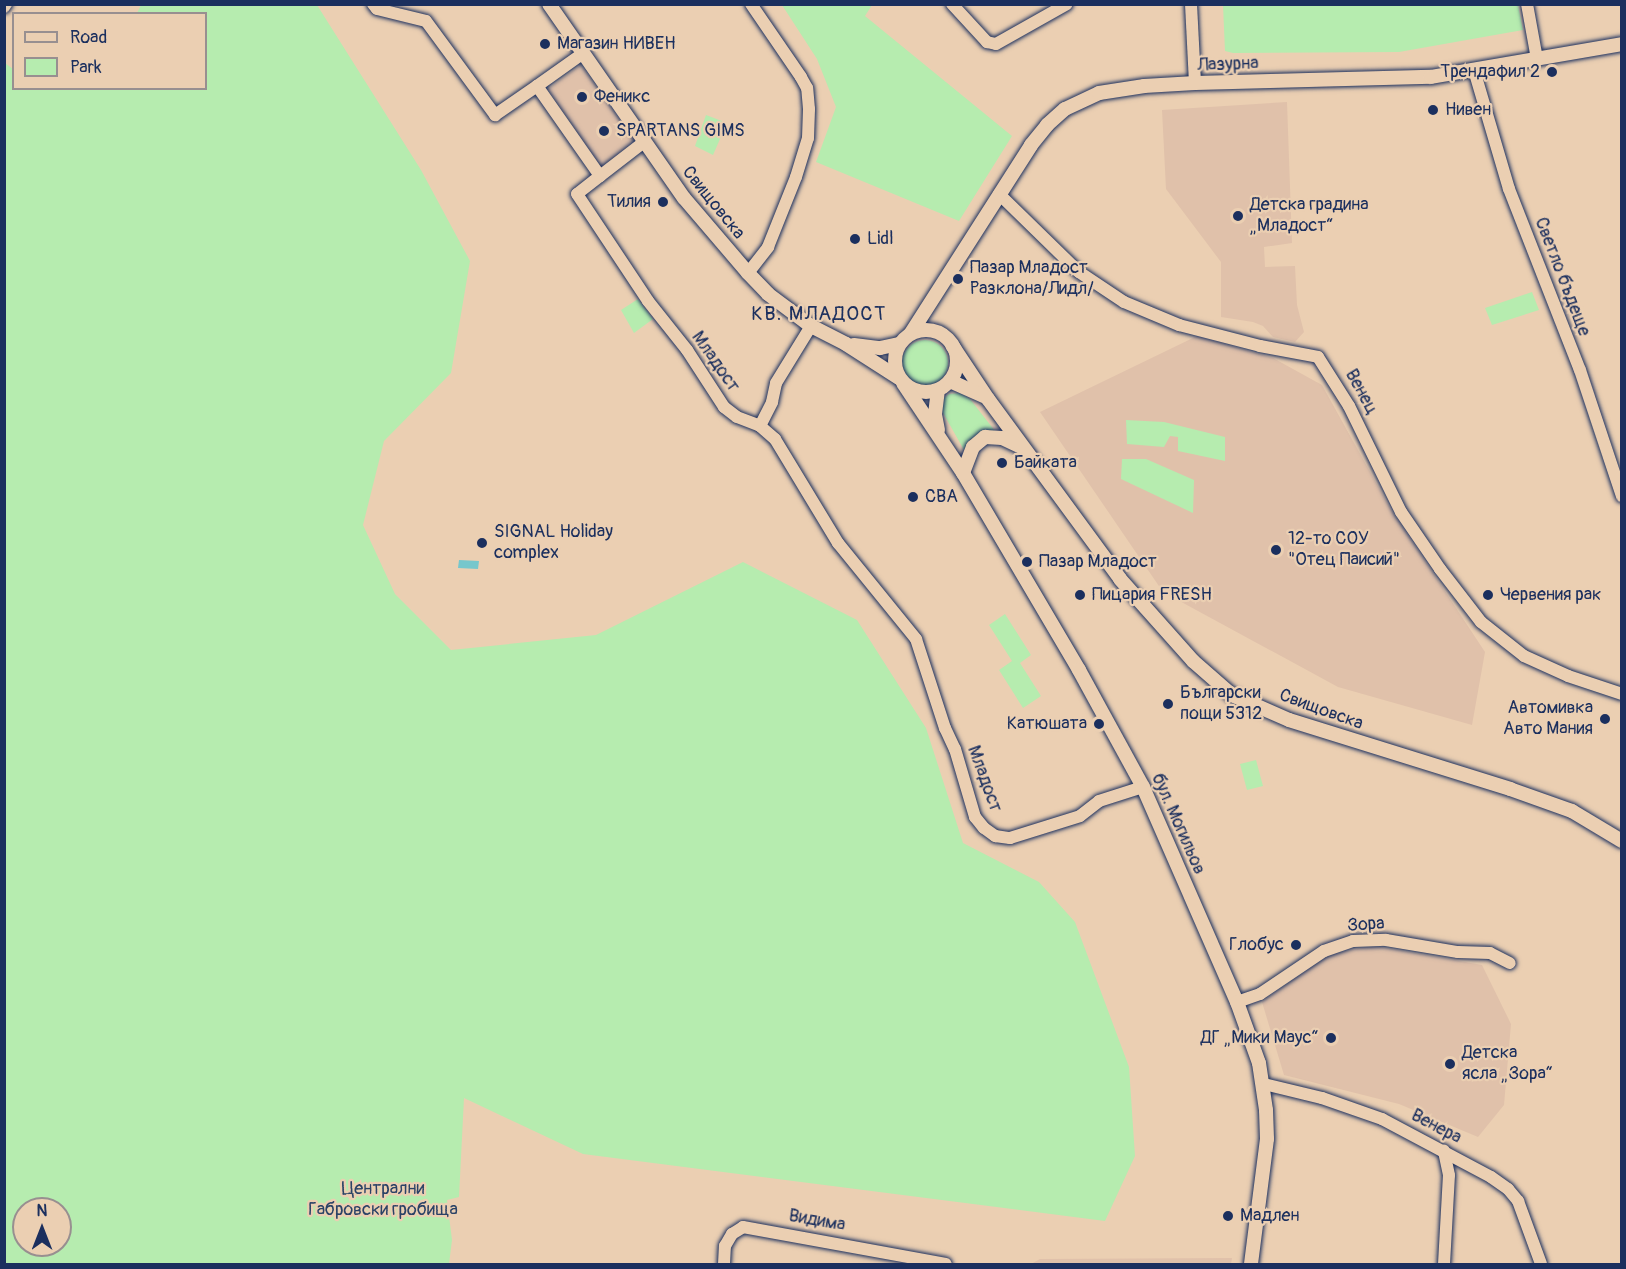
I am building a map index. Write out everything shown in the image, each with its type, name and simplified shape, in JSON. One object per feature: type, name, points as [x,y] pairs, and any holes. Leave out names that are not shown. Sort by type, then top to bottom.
[{"type":"street","points":[[374,4],[377,9],[426,21],[495,115],[582,54]]},
{"type":"street","name":"Свищовска","points":[[549,4],[684,198],[748,273],[768,294],[811,326],[846,344],[901,380]]},
{"type":"street","name":"Свищовска","points":[[748,273],[768,247],[796,177],[808,138],[809,109],[807,88],[801,77],[751,4]]},
{"type":"street","points":[[952,4],[987,42],[996,44],[1067,4]]},
{"type":"street","points":[[1191,4],[1195,83]]},
{"type":"street","points":[[1527,4],[1537,59]]},
{"type":"street","name":"Лазурна","points":[[911,333],[1030,145],[1065,109],[1108,91],[1195,83],[1431,77],[1622,44]]},
{"type":"street","name":"Светло бъдеще","points":[[1474,70],[1509,189],[1580,370],[1622,496]]},
{"type":"street","points":[[537,86],[600,176],[644,142]]},
{"type":"street","name":"Младост","points":[[600,176],[577,194],[648,301],[687,350],[724,406],[736,417],[760,426],[775,439],[838,543],[916,639],[945,728],[955,749],[975,818],[995,836],[1010,838],[1080,816],[1099,801],[1143,787]]},
{"type":"street","name":"Венец","points":[[999,194],[1079,272],[1124,302],[1179,325],[1318,357],[1349,406],[1401,512],[1440,569],[1481,622],[1524,656],[1568,676],[1622,694]]},
{"type":"street","points":[[936,296],[935,320],[949,341],[957,366],[944,386],[920,392],[901,380],[894,358],[899,344],[911,333],[929,330],[949,341]]},
{"type":"street","points":[[760,426],[772,402],[776,383],[811,326]]},
{"type":"street","name":"Свищовска","points":[[949,341],[988,399],[1120,579],[1193,660],[1232,694],[1289,720],[1572,811],[1622,841]]},
{"type":"street","name":"Свищовска","points":[[846,344],[880,348],[899,344]]},
{"type":"street","name":"бул. Могильов","points":[[901,380],[963,473],[1069,653],[1143,787],[1253,1042],[1263,1084],[1267,1139],[1251,1264]]},
{"type":"street","name":"Свищовска","points":[[944,386],[970,388],[988,399]]},
{"type":"street","name":"бул. Могильов","points":[[939,435],[935,414],[944,386]]},
{"type":"street","points":[[963,473],[973,447],[985,437],[1002,438],[1027,451]]},
{"type":"street","name":"Зора","points":[[1237,1002],[1260,994],[1324,951],[1353,941],[1386,940],[1458,952],[1490,953],[1510,963]]},
{"type":"street","name":"Венера","points":[[1263,1084],[1322,1098],[1382,1119],[1444,1151],[1508,1189],[1525,1216],[1541,1264]]},
{"type":"street","points":[[1444,1151],[1449,1175],[1444,1264]]},
{"type":"street","name":"Видима","points":[[724,1264],[725,1246],[732,1234],[743,1227],[928,1262]]},
{"type":"street","points":[[928,1262],[946,1264]]},
{"type":"shaded area","points":[[581,65],[635,142],[601,167],[548,89]]},
{"type":"shaded area","name":"Детска градина „Младост“","points":[[1287,102],[1292,243],[1264,247],[1265,267],[1295,266],[1297,305],[1304,332],[1295,342],[1273,337],[1263,326],[1253,322],[1221,317],[1221,262],[1166,189],[1162,110]]},
{"type":"shaded area","name":"12-то СОУ \"Отец Паисий\"","points":[[1197,336],[1273,358],[1322,385],[1390,508],[1485,652],[1472,725],[1338,687],[1163,592],[1040,412]]},
{"type":"shaded area","points":[[1374,946],[1482,965],[1511,1024],[1504,1105],[1478,1137],[1399,1104],[1284,1075],[1262,1002],[1329,954]]},
{"type":"shaded area","points":[[1232,1258],[1231,1264],[1031,1264],[1040,1259]]},
{"type":"green space","name":"Централни Габровски гробища","points":[[141,5],[317,5],[421,170],[470,261],[451,373],[384,441],[363,525],[395,594],[451,650],[596,635],[743,562],[857,620],[926,728],[963,843],[1039,882],[1075,922],[1129,1067],[1135,1156],[1105,1221],[583,1154],[464,1098],[459,1197],[447,1200],[452,1240],[449,1264],[5,1264],[5,63],[12,68],[12,90],[207,90],[207,12],[138,12]]},
{"type":"green space","points":[[782,5],[872,5],[865,16],[1012,136],[959,221],[816,162],[836,107],[817,59]]},
{"type":"green space","points":[[1223,5],[1518,5],[1523,30],[1399,52],[1233,53],[1225,51]]},
{"type":"green space","points":[[706,115],[727,123],[713,155],[695,146]]},
{"type":"green space","points":[[1532,292],[1539,310],[1492,325],[1485,308]]},
{"type":"green space","points":[[638,299],[653,319],[634,333],[621,310]]},
{"type":"green space","points":[[930,340],[942,346],[947,354],[947,372],[942,380],[934,385],[920,386],[912,383],[905,376],[902,358],[905,350],[912,343]]},
{"type":"green space","points":[[960,393],[970,399],[995,431],[978,435],[970,440],[964,450],[942,411],[944,398],[949,394]]},
{"type":"green space","points":[[1126,420],[1164,422],[1225,437],[1225,461],[1178,451],[1178,437],[1170,436],[1164,447],[1127,444]]},
{"type":"green space","points":[[1122,459],[1146,459],[1194,480],[1193,513],[1121,479]]},
{"type":"green space","points":[[1005,614],[1031,655],[1020,663],[1041,696],[1023,708],[999,670],[1012,661],[989,625]]},
{"type":"green space","points":[[1256,760],[1263,786],[1247,790],[1240,764]]},
{"type":"water","points":[[459,560],[479,561],[478,569],[458,568]]},
{"type":"place","name":"Магазин НИВЕН","points":[[545,44]]},
{"type":"place","name":"Трендафил 2","points":[[1552,72]]},
{"type":"place","name":"Феникс","points":[[582,97]]},
{"type":"place","name":"Нивен","points":[[1433,110]]},
{"type":"place","name":"SPARTANS GIMS","points":[[604,131]]},
{"type":"place","name":"Тилия","points":[[663,202]]},
{"type":"place","name":"Детска градина „Младост“","points":[[1238,216]]},
{"type":"place","name":"Lidl","points":[[855,239]]},
{"type":"place","name":"Пазар Младост Разклона/Лидл/","points":[[958,279]]},
{"type":"place","name":"Байката","points":[[1002,463]]},
{"type":"place","name":"CBA","points":[[913,497]]},
{"type":"place","name":"SIGNAL Holiday complex","points":[[482,543]]},
{"type":"place","name":"12-то СОУ \"Отец Паисий\"","points":[[1276,550]]},
{"type":"place","name":"Пазар Младост","points":[[1027,562]]},
{"type":"place","name":"Пицария FRESH","points":[[1080,595]]},
{"type":"place","name":"Червения рак","points":[[1488,595]]},
{"type":"place","name":"Български пощи 5312","points":[[1168,704]]},
{"type":"place","name":"Автомивка Авто Мания","points":[[1605,719]]},
{"type":"place","name":"Катюшата","points":[[1099,724]]},
{"type":"place","name":"Глобус","points":[[1296,945]]},
{"type":"place","name":"ДГ „Мики Маус“","points":[[1331,1038]]},
{"type":"place","name":"Детска ясла „Зора“","points":[[1450,1064]]},
{"type":"place","name":"Мадлен","points":[[1228,1216]]},
{"type":"district","name":"КВ. МЛАДОСТ","points":[[819,313]]}]
